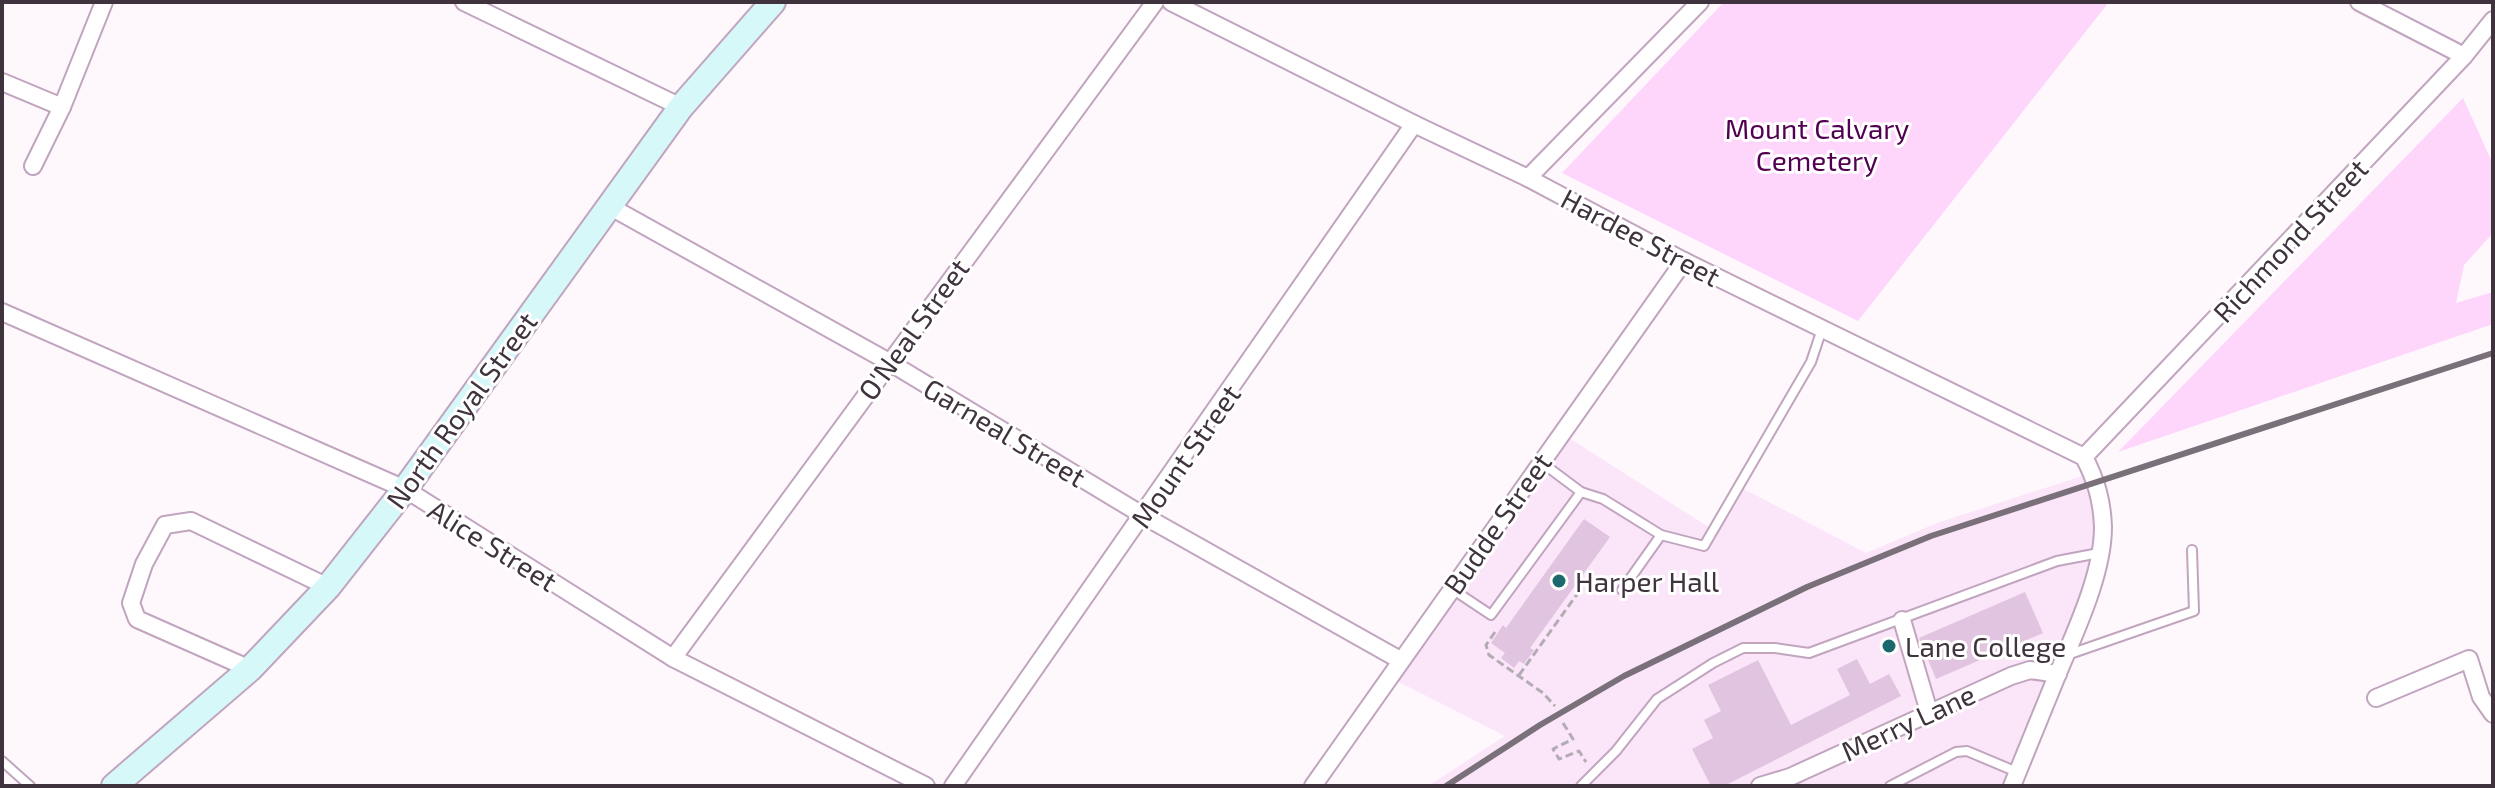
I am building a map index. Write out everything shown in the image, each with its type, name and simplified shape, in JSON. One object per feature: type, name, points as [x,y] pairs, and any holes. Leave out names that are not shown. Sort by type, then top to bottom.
[{"type":"main road","name":"North Royal Street","points":[[114,786],[250,669],[328,587],[405,489],[681,107],[773,2]]},
{"type":"street","points":[[33,166],[62,107],[104,2]]},
{"type":"street","points":[[464,2],[681,107]]},
{"type":"street","name":"O'Neal Street","points":[[673,658],[1155,2]]},
{"type":"street","name":"Hardee Street","points":[[1171,2],[1528,178],[1684,261],[2084,457]]},
{"type":"street","points":[[1528,178],[1700,2]]},
{"type":"street","points":[[2359,2],[2464,56]]},
{"type":"street","name":"Richmond Street","points":[[2084,457],[2464,56],[2493,20]]},
{"type":"street","points":[[2,82],[62,107]]},
{"type":"street","name":"Mount Street","points":[[953,786],[1144,516],[1414,124]]},
{"type":"street","name":"Garneal Street","points":[[609,206],[889,362],[1144,516],[1400,660]]},
{"type":"street","name":"Budde Street","points":[[1313,786],[1684,261]]},
{"type":"street","name":"Alice Street","points":[[2,312],[405,489],[673,658],[926,786]]},
{"type":"street","points":[[2015,779],[2067,655],[2099,553],[2103,529],[2098,485],[2084,457]]},
{"type":"street","points":[[250,669],[137,619],[131,603],[144,564],[165,525],[191,521],[328,587]]},
{"type":"street","points":[[1902,620],[1929,712]]},
{"type":"street","points":[[2376,698],[2469,659],[2481,697],[2493,714]]},
{"type":"street","name":"Merry Lane","points":[[1760,786],[1790,777],[1929,712],[2030,670],[2058,674]]},
{"type":"lane","points":[[1540,462],[1581,492],[1603,499],[1661,535],[1704,546],[1811,362],[1822,329]]},
{"type":"lane","points":[[1451,588],[1491,615],[1581,492]]},
{"type":"lane","points":[[1622,590],[1661,535]]},
{"type":"lane","points":[[2067,655],[2194,611],[2192,550]]},
{"type":"lane","points":[[1581,786],[1616,751],[1657,699],[1713,663],[1743,648],[1809,653],[2057,561],[2099,553]]},
{"type":"lane","points":[[1890,786],[1956,752],[1967,751],[2015,779]]},
{"type":"lane","points":[[2,761],[30,786]]},
{"type":"path","points":[[1518,676],[1580,590]]},
{"type":"path","points":[[1495,632],[1486,645],[1486,651],[1543,693],[1555,706]]},
{"type":"path","points":[[1563,723],[1573,739],[1553,749],[1559,759],[1580,752]]},
{"type":"shaded area","points":[[1569,438],[1718,533],[1744,489],[1866,553],[1937,523],[2082,476],[2096,508],[2096,534],[2087,583],[2008,786],[1428,786],[1505,736],[1395,680]]},
{"type":"green space","name":"Mount Calvary Cemetery","points":[[1724,2],[2109,2],[1858,321],[1562,173]]},
{"type":"green space","points":[[2463,98],[2493,164],[2493,233],[2464,265],[2456,303],[2493,292],[2493,324],[2118,452]]},
{"type":"building","name":"Harper Hall","points":[[1584,519],[1610,537],[1530,648],[1534,650],[1524,664],[1519,661],[1514,668],[1501,658],[1505,653],[1491,643],[1503,625],[1506,628]]},
{"type":"building","points":[[2025,592],[2043,633],[1936,679],[1919,638]]},
{"type":"building","points":[[1857,659],[1870,684],[1889,674],[1901,696],[1724,786],[1711,786],[1692,749],[1713,738],[1704,720],[1721,711],[1708,685],[1758,660],[1791,725],[1850,695],[1837,669]]},
{"type":"railway","points":[[1446,786],[1540,725],[1624,676],[1807,587],[1931,536],[2493,353]]},
{"type":"place","name":"Harper Hall","points":[[1559,581]]},
{"type":"place","name":"Lane College","points":[[1889,646]]}]
